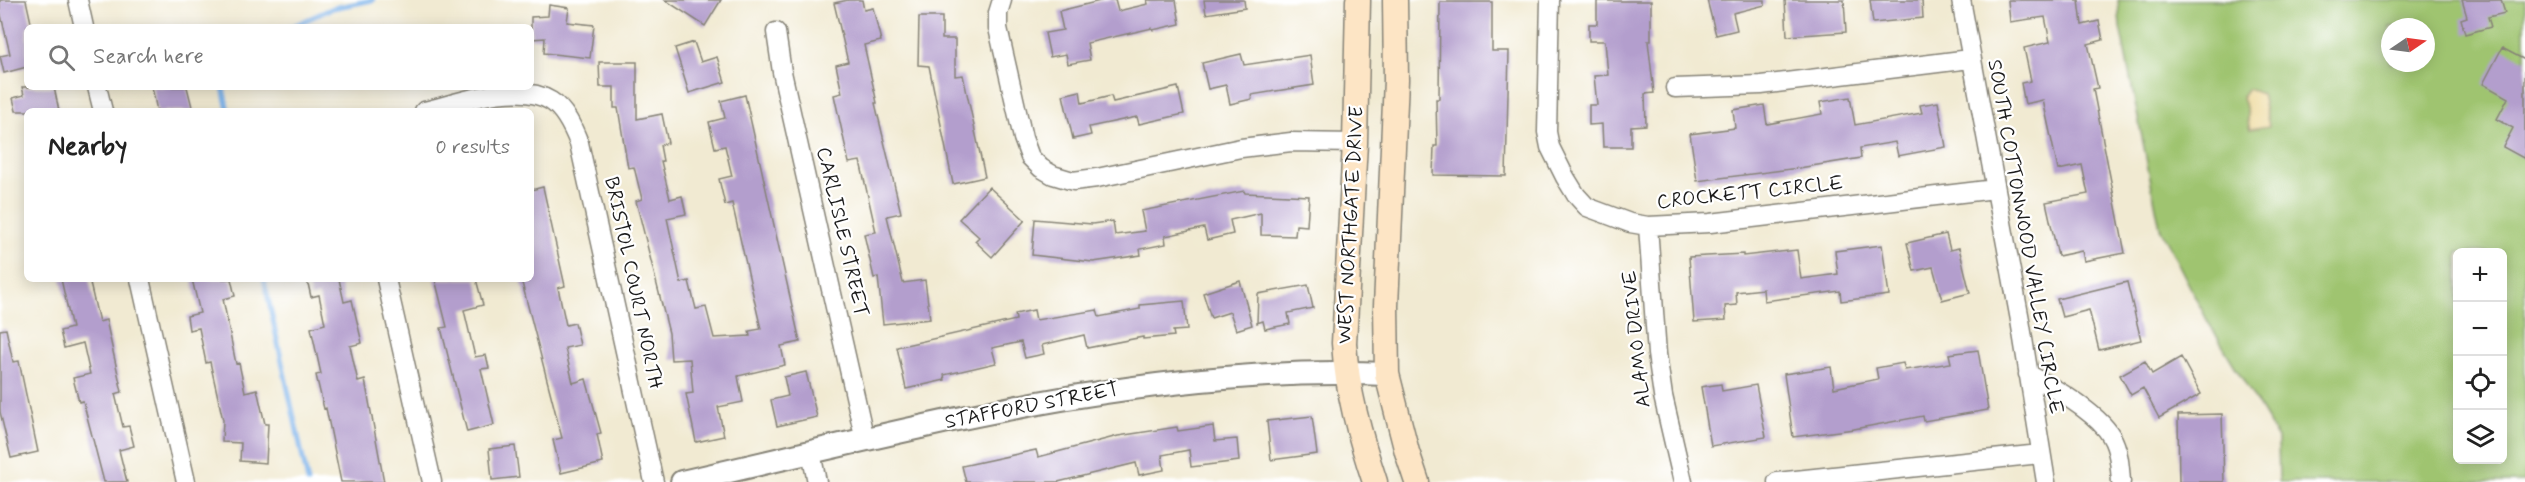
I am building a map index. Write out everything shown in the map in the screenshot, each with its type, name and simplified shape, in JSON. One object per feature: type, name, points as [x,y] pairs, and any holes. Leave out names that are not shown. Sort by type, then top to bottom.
[{"type":"main road","name":"WEST NORTHGATE DRIVE","points":[[1358,0],[1355,143],[1344,305],[1346,372],[1356,421],[1376,482]]},
{"type":"main road","name":"WEST NORTHGATE DRIVE","points":[[1395,0],[1396,80],[1386,306],[1387,374],[1417,482]]},
{"type":"street","points":[[78,0],[83,24]]},
{"type":"street","points":[[1002,0],[998,13],[998,28],[1010,86],[1030,157],[1041,168],[1073,181],[1241,148],[1291,142],[1355,143]]},
{"type":"street","name":"CROCKETT CIRCLE","points":[[1550,0],[1547,132],[1550,147],[1576,195],[1587,207],[1630,223],[1648,226],[1710,223],[1995,189]]},
{"type":"street","name":"SOUTH COTTONWOOD VALLEY CIRCLE","points":[[1961,0],[2020,320],[2046,482]]},
{"type":"street","name":"CARLISLE STREET","points":[[776,32],[782,72],[866,440]]},
{"type":"street","points":[[1675,88],[1761,86],[1970,58]]},
{"type":"street","points":[[98,90],[102,108]]},
{"type":"street","name":"BRISTOL COURT NORTH","points":[[437,108],[504,93],[528,93],[552,101],[573,128],[579,143],[654,482]]},
{"type":"street","name":"ALAMO DRIVE","points":[[1648,226],[1657,354],[1663,396],[1683,482]]},
{"type":"street","points":[[141,282],[186,482]]},
{"type":"street","points":[[387,282],[432,482]]},
{"type":"street","name":"STAFFORD STREET","points":[[682,482],[1003,409],[1133,387],[1206,378],[1346,372],[1387,374]]},
{"type":"street","points":[[2028,374],[2054,387],[2085,409],[2111,435],[2119,460],[2121,482]]},
{"type":"street","points":[[811,453],[817,482]]},
{"type":"street","points":[[1777,482],[2040,454]]},
{"type":"green space","points":[[2118,0],[2525,0],[2525,482],[2279,482],[2278,438],[2207,320],[2160,228],[2120,27]]},
{"type":"sand","points":[[2248,89],[2262,94],[2269,126],[2250,129],[2242,97]]},
{"type":"building","points":[[0,0],[26,0],[31,24],[24,24],[24,68],[4,73],[0,56],[10,54],[0,11]]},
{"type":"building","points":[[665,0],[721,0],[705,26]]},
{"type":"building","points":[[862,0],[864,10],[873,8],[881,41],[864,45],[901,213],[887,216],[903,283],[925,280],[930,319],[883,324],[878,277],[874,278],[864,234],[876,232],[860,161],[849,163],[834,95],[842,93],[836,65],[848,62],[834,3]]},
{"type":"building","points":[[1104,0],[1115,0],[1118,11],[1148,4],[1147,0],[1176,0],[1180,24],[1087,43],[1090,60],[1068,64],[1066,54],[1050,57],[1045,33],[1063,30],[1059,11]]},
{"type":"building","points":[[1204,0],[1244,0],[1245,8],[1206,14]]},
{"type":"building","points":[[1707,0],[1765,0],[1765,5],[1733,13],[1737,30],[1716,35]]},
{"type":"building","points":[[1785,0],[1844,0],[1846,32],[1787,36]]},
{"type":"building","points":[[1870,0],[1922,0],[1923,18],[1873,23]]},
{"type":"building","points":[[2008,0],[2079,0],[2082,25],[2099,21],[2103,40],[2088,44],[2098,88],[2093,89],[2125,253],[2084,261],[2082,251],[2058,256],[2046,202],[2088,194],[2082,165],[2058,170],[2043,100],[2025,104],[2021,83],[2031,81],[2024,48],[2050,42],[2045,17],[2010,22]]},
{"type":"building","points":[[2462,0],[2501,0],[2505,13],[2488,17],[2491,27],[2465,34],[2461,19],[2467,17]]},
{"type":"building","points":[[1597,1],[1651,1],[1651,41],[1648,41],[1654,93],[1645,94],[1646,125],[1631,126],[1631,147],[1603,147],[1602,124],[1589,125],[1589,105],[1597,105],[1594,76],[1608,75],[1605,41],[1589,41],[1589,24],[1597,24]]},
{"type":"building","points":[[1440,2],[1492,2],[1492,51],[1509,51],[1506,176],[1433,175],[1434,146],[1437,146],[1436,99],[1439,99]]},
{"type":"building","points":[[549,5],[569,8],[567,22],[594,25],[590,58],[544,53],[545,38],[534,39],[534,24],[531,24],[531,17],[548,16]]},
{"type":"building","points":[[919,17],[942,17],[942,39],[955,39],[955,76],[963,75],[985,177],[953,184],[929,66],[918,65]]},
{"type":"building","points":[[694,42],[701,62],[717,57],[725,82],[689,93],[675,48]]},
{"type":"building","points":[[2502,48],[2525,60],[2525,159],[2503,147],[2513,128],[2497,119],[2508,98],[2483,84]]},
{"type":"building","points":[[1241,54],[1244,65],[1310,55],[1314,85],[1251,95],[1252,99],[1230,104],[1226,85],[1208,89],[1202,63]]},
{"type":"building","points":[[599,62],[637,62],[637,119],[662,114],[668,143],[660,145],[663,161],[661,161],[670,199],[682,196],[686,214],[667,218],[681,283],[689,281],[696,309],[706,307],[714,338],[750,336],[749,331],[761,329],[732,203],[725,205],[719,179],[732,176],[725,146],[715,148],[709,122],[725,118],[721,101],[745,95],[800,342],[781,346],[785,365],[738,376],[743,402],[718,407],[724,436],[696,442],[686,394],[693,393],[690,359],[671,360],[669,333],[636,201],[642,199],[634,167],[628,168],[618,108],[614,108],[614,87],[600,87]]},
{"type":"building","points":[[22,87],[24,90],[55,90],[58,108],[24,108],[24,111],[16,111],[13,98],[24,95]]},
{"type":"building","points":[[1178,87],[1184,114],[1139,124],[1137,117],[1089,127],[1091,135],[1073,139],[1063,95],[1080,91],[1082,103],[1111,96],[1113,102]]},
{"type":"building","points":[[153,90],[188,90],[192,108],[156,108]]},
{"type":"building","points":[[1850,97],[1855,125],[1922,113],[1920,105],[1938,102],[1946,147],[1898,156],[1895,142],[1860,148],[1861,158],[1697,181],[1690,134],[1735,128],[1733,110],[1764,105],[1767,124],[1822,114],[1820,102]]},
{"type":"building","points":[[543,187],[565,286],[558,288],[566,325],[575,323],[580,345],[565,348],[573,383],[586,379],[601,433],[597,434],[603,463],[561,473],[553,440],[562,438],[522,282],[534,282],[534,189]]},
{"type":"building","points":[[989,187],[1025,220],[992,257],[975,241],[979,237],[959,219]]},
{"type":"building","points":[[1244,191],[1245,193],[1309,196],[1307,226],[1296,225],[1295,236],[1261,235],[1261,213],[1230,220],[1233,234],[1207,240],[1204,228],[1165,236],[1166,244],[1140,249],[1141,255],[1093,262],[1032,255],[1035,219],[1092,224],[1113,221],[1115,235],[1145,231],[1141,211]]},
{"type":"building","points":[[1946,234],[1950,250],[1959,248],[1970,293],[1942,300],[1933,267],[1914,271],[1907,243]]},
{"type":"building","points":[[1882,245],[1889,295],[1841,301],[1840,291],[1764,301],[1763,289],[1736,292],[1737,305],[1725,306],[1726,320],[1694,322],[1689,257],[1743,254],[1743,256],[1797,250],[1801,279],[1838,274],[1835,251]]},
{"type":"building","points":[[1240,281],[1252,325],[1236,330],[1230,312],[1211,318],[1203,293]]},
{"type":"building","points":[[62,282],[90,282],[99,322],[106,320],[122,392],[115,394],[123,427],[129,426],[134,446],[119,450],[127,482],[104,482],[83,401],[79,402],[73,378],[90,374],[83,343],[64,348],[60,331],[72,328]]},
{"type":"building","points":[[193,282],[232,282],[235,296],[223,299],[236,364],[239,363],[245,392],[257,389],[265,424],[268,424],[266,463],[240,461],[241,443],[222,442],[223,420],[210,362],[206,363],[199,328],[189,330],[187,316],[200,313]]},
{"type":"building","points":[[308,282],[340,282],[344,302],[352,300],[362,343],[350,346],[358,382],[365,380],[384,482],[341,482],[326,408],[324,409],[316,375],[321,374],[311,328],[325,324],[319,295],[311,297]]},
{"type":"building","points":[[436,282],[477,282],[483,305],[464,310],[475,357],[486,355],[489,368],[481,369],[494,425],[467,432],[441,328],[447,327]]},
{"type":"building","points":[[2127,282],[2141,340],[2099,350],[2089,310],[2062,317],[2057,299]]},
{"type":"building","points":[[1308,285],[1313,308],[1288,313],[1290,324],[1265,329],[1263,321],[1257,323],[1258,294]]},
{"type":"building","points":[[1184,301],[1187,330],[1173,331],[1174,336],[1143,339],[1143,337],[1087,348],[1084,335],[1042,345],[1044,354],[1025,358],[1021,342],[992,348],[996,363],[944,375],[945,380],[906,389],[897,347],[1016,320],[1015,314],[1034,310],[1036,320],[1097,310],[1099,317],[1140,309],[1140,305]]},
{"type":"building","points":[[6,329],[13,362],[19,361],[38,452],[11,458],[0,412],[0,330]]},
{"type":"building","points":[[1978,350],[1988,410],[1924,421],[1923,416],[1854,429],[1793,437],[1784,374],[1831,367],[1834,388],[1878,379],[1876,368],[1903,363],[1905,370],[1951,363],[1949,354]]},
{"type":"building","points":[[2181,357],[2201,394],[2159,418],[2143,388],[2131,395],[2120,375],[2145,361],[2152,374]]},
{"type":"building","points":[[806,372],[817,417],[777,426],[771,400],[788,396],[784,377]]},
{"type":"building","points":[[1721,384],[1722,391],[1756,385],[1766,437],[1711,446],[1701,387]]},
{"type":"building","points":[[2222,414],[2224,482],[2179,482],[2178,415]]},
{"type":"building","points":[[1312,416],[1317,454],[1271,460],[1267,421]]},
{"type":"building","points":[[1213,426],[1215,441],[1237,439],[1239,461],[1191,467],[1189,450],[1162,455],[1164,470],[1139,475],[1136,463],[1058,482],[966,482],[962,466],[1036,450],[1038,457],[1118,436],[1177,427],[1178,431]]},
{"type":"building","points":[[515,446],[519,477],[492,480],[489,449]]},
{"type":"waterway","points":[[298,24],[333,8],[373,0]]},
{"type":"waterway","points":[[224,90],[227,108]]},
{"type":"waterway","points":[[265,282],[308,482]]}]
